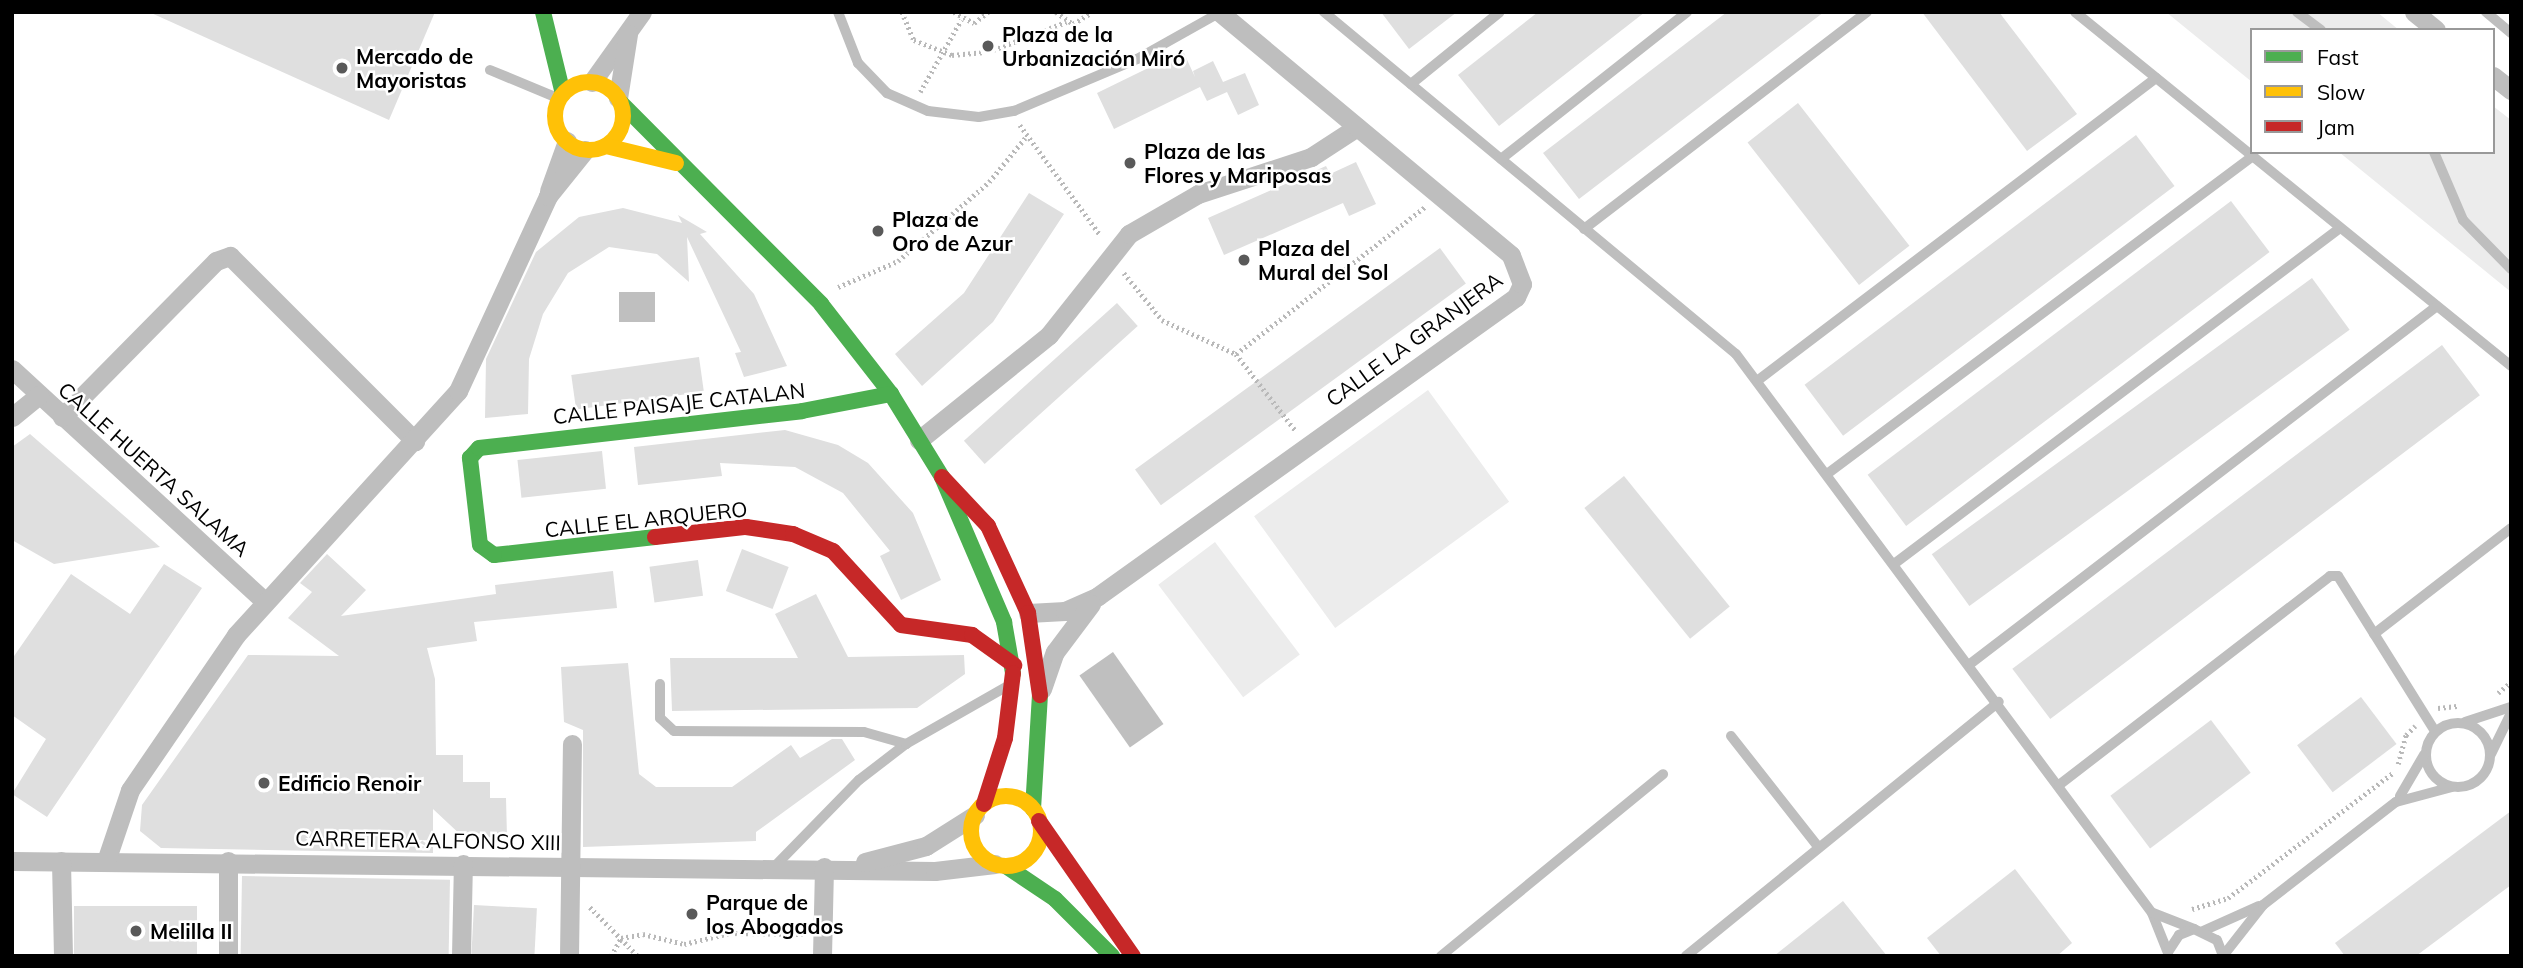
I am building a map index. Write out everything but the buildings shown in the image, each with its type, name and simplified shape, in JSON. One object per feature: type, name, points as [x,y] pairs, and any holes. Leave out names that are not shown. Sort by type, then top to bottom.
[{"type":"street","points":[[542,12],[558,52],[562,97],[557,126],[567,141],[585,150],[607,146],[676,163]]},
{"type":"street","points":[[562,97],[589,82],[642,12]]},
{"type":"street","points":[[2414,12],[2434,28]]},
{"type":"street","name":"CALLE LA GRANJERA","points":[[1028,613],[1065,611],[1098,596],[1516,297],[1522,284],[1516,262],[1219,13]]},
{"type":"street","points":[[607,146],[622,127],[620,100],[628,33]]},
{"type":"street","points":[[558,52],[589,82],[620,100],[676,163],[821,304],[891,394],[942,477],[1004,622],[1014,665],[1014,683],[1005,737],[979,809],[976,849],[1055,899],[1112,956]]},
{"type":"street","points":[[2495,78],[2511,90]]},
{"type":"street","points":[[919,440],[1055,329],[1095,270],[1129,234],[1198,194],[1311,157],[1357,127]]},
{"type":"street","points":[[106,861],[115,821],[135,781],[265,602],[415,441],[470,370],[548,196],[553,167],[567,141]]},
{"type":"street","points":[[548,196],[585,150]]},
{"type":"street","points":[[62,417],[216,261],[230,256],[415,441]]},
{"type":"street","name":"CALLE HUERTA SALAMA","points":[[12,369],[265,602]]},
{"type":"street","name":"CALLE PAISAJE CATALAN","points":[[485,553],[472,453],[891,394]]},
{"type":"street","points":[[12,417],[40,396]]},
{"type":"street","points":[[942,477],[988,526],[1028,613],[1040,697],[1036,848],[1000,865]]},
{"type":"street","name":"CALLE EL ARQUERO","points":[[485,553],[746,527],[793,534],[834,551],[901,625],[972,635],[1014,665]]},
{"type":"street","name":"CALLE LA GRANJERA","points":[[1040,697],[1055,652],[1098,596]]},
{"type":"street","points":[[569,956],[572,744]]},
{"type":"street","points":[[979,809],[1009,796],[1036,815],[1133,956]]},
{"type":"street","name":"CARRETERA ALFONSO XIII","points":[[833,867],[926,845],[979,809]]},
{"type":"street","name":"CARRETERA ALFONSO XIII","points":[[12,861],[776,865],[934,871],[1000,865]]},
{"type":"street","points":[[61,861],[63,956]]},
{"type":"street","points":[[228,861],[228,956]]},
{"type":"street","points":[[461,956],[463,864]]},
{"type":"street","points":[[822,956],[833,867]]},
{"type":"lane","points":[[838,12],[866,74],[912,106],[979,117],[1014,111],[1137,60],[1219,13]]},
{"type":"lane","points":[[1324,12],[1719,338],[1757,381],[1999,702],[2152,913],[2168,954]]},
{"type":"lane","points":[[1411,84],[1500,12]]},
{"type":"lane","points":[[1501,159],[1687,12]]},
{"type":"lane","points":[[1584,229],[1867,12]]},
{"type":"lane","points":[[2075,12],[2250,154]]},
{"type":"lane","points":[[2297,12],[2318,28]]},
{"type":"lane","points":[[2486,12],[2511,33]]},
{"type":"lane","points":[[489,70],[562,97]]},
{"type":"lane","points":[[1757,381],[2156,78]]},
{"type":"lane","points":[[2251,154],[2511,366]]},
{"type":"lane","points":[[2435,154],[2463,219],[2511,269]]},
{"type":"lane","points":[[1827,474],[2253,156]]},
{"type":"lane","points":[[1895,564],[2340,228]]},
{"type":"lane","points":[[1970,664],[2437,306]]},
{"type":"lane","points":[[2374,634],[2511,528]]},
{"type":"lane","points":[[2059,785],[2330,576],[2338,576],[2435,731]]},
{"type":"lane","points":[[776,865],[850,788],[905,744],[1014,683]]},
{"type":"lane","points":[[660,684],[660,718],[674,730],[863,732],[905,744]]},
{"type":"lane","points":[[1686,956],[1999,702]]},
{"type":"lane","points":[[2396,802],[2435,731],[2511,707]]},
{"type":"lane","points":[[2223,956],[2263,905],[2396,802],[2474,783],[2511,713]]},
{"type":"lane","points":[[2462,722],[2479,730],[2491,755]]},
{"type":"lane","points":[[1731,736],[1819,848]]},
{"type":"lane","points":[[2426,748],[2434,777],[2452,787]]},
{"type":"lane","points":[[1441,956],[1663,774]]},
{"type":"lane","points":[[2168,954],[2179,935],[2263,905]]},
{"type":"lane","points":[[2152,913],[2199,930],[2217,940],[2223,956]]},
{"type":"path","points":[[902,12],[914,40],[944,54],[988,52],[1066,22],[1079,23],[1092,12]]},
{"type":"path","points":[[954,12],[961,20],[974,23],[988,12]]},
{"type":"path","points":[[1056,12],[1066,22]]},
{"type":"path","points":[[912,106],[961,20]]},
{"type":"path","points":[[821,304],[850,279],[898,261],[989,183],[1025,138]]},
{"type":"path","points":[[1307,445],[1237,354],[1439,196]]},
{"type":"path","points":[[2493,696],[2511,682]]},
{"type":"path","points":[[2185,909],[2228,898],[2396,770],[2406,734],[2434,708],[2472,704]]},
{"type":"path","points":[[570,886],[638,956]]},
{"type":"path","points":[[621,938],[643,934],[684,944],[730,933],[823,935]]},
{"type":"path","points":[[611,956],[621,938]]},
{"type":"shaded area","points":[[2166,12],[2377,12],[2397,28],[2250,28],[2250,80]]},
{"type":"shaded area","points":[[2495,108],[2511,120],[2511,292],[2341,154],[2495,154]]},
{"type":"shaded area","points":[[619,292],[655,292],[655,322],[619,322]]},
{"type":"shaded area","points":[[1428,390],[1509,502],[1335,628],[1254,516]]},
{"type":"shaded area","points":[[1215,542],[1300,655],[1243,697],[1158,585]]},
{"type":"shaded area","points":[[1113,652],[1163,724],[1130,748],[1079,676]]},
{"type":"traffic: fast","points":[[543,12],[563,94]]},
{"type":"traffic: fast","points":[[621,103],[821,304],[891,394],[942,477],[1004,622],[1013,673]]},
{"type":"traffic: fast","points":[[655,537],[494,555],[480,545],[470,458],[479,448],[802,411],[891,394]]},
{"type":"traffic: fast","points":[[1033,809],[1040,695]]},
{"type":"traffic: fast","points":[[1006,866],[1055,899],[1112,956]]},
{"type":"traffic: slow","points":[[589,82],[602,85],[613,92],[620,103],[623,116],[620,129],[613,140],[602,147],[589,150],[576,147],[565,140],[558,129],[555,116],[558,103],[565,92],[576,85],[589,82]]},
{"type":"traffic: slow","points":[[606,146],[676,163]]},
{"type":"traffic: slow","points":[[1006,796],[1025,802],[1035,812],[1041,831],[1035,850],[1025,860],[1006,866],[987,860],[977,850],[971,831],[977,812],[987,802],[1006,796]]},
{"type":"traffic: jam","points":[[942,477],[988,526],[1028,613],[1040,695]]},
{"type":"traffic: jam","points":[[655,537],[746,527],[793,534],[833,551],[901,625],[972,635],[1014,665]]},
{"type":"traffic: jam","points":[[984,804],[1005,738],[1013,673]]},
{"type":"traffic: jam","points":[[1039,821],[1133,956]]},
{"type":"place","name":"Plaza de la Urbanización Miró","points":[[988,46]]},
{"type":"place","name":"Mercado de Mayoristas","points":[[342,68]]},
{"type":"place","name":"Plaza de las Flores y Mariposas","points":[[1130,163]]},
{"type":"place","name":"Plaza de Oro de Azur","points":[[878,231]]},
{"type":"place","name":"Plaza del Mural del Sol","points":[[1244,260]]},
{"type":"place","name":"Edificio Renoir","points":[[264,783]]},
{"type":"place","name":"Parque de los Abogados","points":[[692,914]]},
{"type":"place","name":"Melilla II","points":[[136,931]]}]
